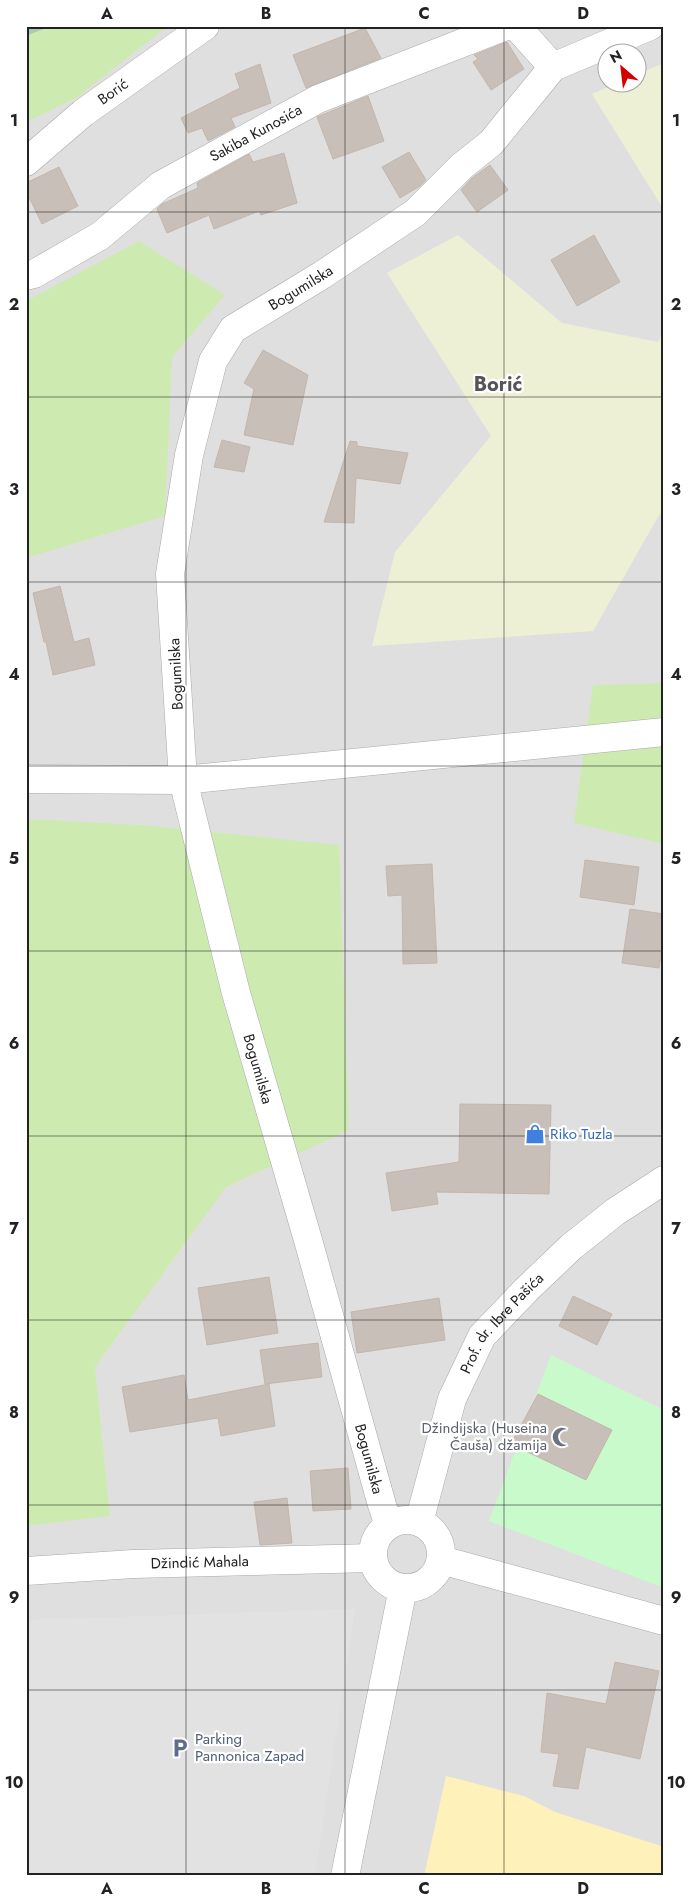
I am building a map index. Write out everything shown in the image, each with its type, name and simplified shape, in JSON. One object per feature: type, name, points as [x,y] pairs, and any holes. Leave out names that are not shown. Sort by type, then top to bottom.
[{"type":"street","name":"Borić","points":[[26,162],[83,113],[205,26]]},
{"type":"street","name":"Sakiba Kunosića","points":[[26,276],[34,274],[100,236],[161,185],[318,99],[506,26]]},
{"type":"street","points":[[516,26],[553,67]]},
{"type":"street","name":"Bogumilska","points":[[389,1524],[236,993],[183,780],[170,574],[189,455],[213,361],[233,329],[322,275],[415,213],[462,166],[491,143],[553,67],[650,26]]},
{"type":"street","points":[[26,779],[183,780],[664,732]]},
{"type":"street","name":"Prof. dr. Ibre Pašića","points":[[419,1522],[452,1399],[482,1336],[526,1290],[571,1248],[615,1212],[664,1180]]},
{"type":"street","points":[[410,1520],[419,1522],[430,1528],[437,1537],[441,1548],[441,1560],[438,1570],[421,1586],[410,1589],[387,1582],[379,1574],[373,1558],[376,1541],[389,1524],[410,1520]]},
{"type":"street","name":"Džindić Mahala","points":[[26,1571],[133,1564],[373,1558]]},
{"type":"street","points":[[441,1560],[664,1621]]},
{"type":"street","points":[[345,1876],[403,1588]]},
{"type":"shaded area","points":[[26,26],[664,26],[664,1876],[26,1876]]},
{"type":"shaded area","name":"Parking Pannonica Zapad","points":[[355,1609],[315,1876],[26,1876],[26,1620]]},
{"type":"green space","points":[[26,26],[51,26],[26,36]]},
{"type":"green space","points":[[51,26],[168,26],[76,98],[26,122],[26,36]]},
{"type":"green space","points":[[664,63],[664,210],[592,94],[598,91],[648,92],[648,70]]},
{"type":"green space","points":[[458,235],[562,323],[658,342],[664,329],[664,514],[659,515],[593,631],[372,646],[395,552],[491,436],[387,273]]},
{"type":"green space","points":[[139,241],[225,295],[172,357],[165,516],[26,558],[26,301]]},
{"type":"green space","points":[[664,683],[664,844],[574,823],[593,685]]},
{"type":"green space","points":[[26,819],[143,825],[339,845],[349,1130],[226,1187],[95,1367],[110,1516],[26,1526]]},
{"type":"green space","points":[[551,1355],[664,1410],[664,1588],[489,1521]]},
{"type":"sand","points":[[446,1776],[524,1796],[555,1812],[664,1847],[664,1876],[424,1876]]},
{"type":"building","points":[[365,28],[381,58],[306,88],[293,55]]},
{"type":"building","points":[[507,42],[524,69],[491,90],[473,62],[478,59],[474,55]]},
{"type":"building","points":[[260,64],[271,103],[231,118],[235,127],[208,141],[202,128],[188,133],[181,118],[240,88],[235,74]]},
{"type":"building","points":[[368,96],[384,141],[333,159],[317,117]]},
{"type":"building","points":[[409,152],[426,180],[420,186],[400,198],[382,167]]},
{"type":"building","points":[[284,153],[297,203],[261,215],[259,211],[214,229],[209,215],[167,233],[157,209],[162,204],[198,188],[197,183],[249,154],[253,162]]},
{"type":"building","points":[[490,165],[508,190],[477,212],[461,190],[472,178]]},
{"type":"building","points":[[59,167],[78,206],[42,224],[26,191],[26,183]]},
{"type":"building","points":[[594,235],[620,282],[577,306],[551,260]]},
{"type":"building","points":[[263,350],[308,375],[293,445],[244,435],[254,389],[244,383]]},
{"type":"building","points":[[222,440],[250,447],[244,472],[214,467]]},
{"type":"building","points":[[350,441],[357,442],[357,446],[408,453],[400,484],[356,478],[354,523],[324,522]]},
{"type":"building","points":[[60,586],[74,642],[89,638],[95,665],[53,675],[33,593]]},
{"type":"building","points":[[585,860],[639,867],[634,905],[580,897]]},
{"type":"building","points":[[432,864],[437,963],[403,964],[402,895],[388,896],[386,866]]},
{"type":"building","points":[[630,909],[664,914],[664,935],[659,968],[622,963]]},
{"type":"building","points":[[460,1104],[551,1105],[549,1194],[436,1192],[438,1204],[392,1211],[386,1173],[459,1162]]},
{"type":"building","points":[[269,1277],[278,1333],[207,1345],[198,1288]]},
{"type":"building","points":[[573,1296],[612,1314],[597,1345],[559,1326]]},
{"type":"building","points":[[439,1298],[445,1340],[357,1353],[351,1312]]},
{"type":"building","points":[[318,1343],[322,1377],[265,1384],[260,1350]]},
{"type":"building","points":[[184,1375],[188,1400],[269,1384],[275,1426],[221,1436],[218,1418],[130,1432],[122,1387]]},
{"type":"building","name":"Džindijska (Huseina Čauša) džamija","points":[[538,1394],[612,1430],[586,1480],[511,1444]]},
{"type":"building","points":[[348,1468],[351,1509],[313,1511],[310,1471]]},
{"type":"building","points":[[287,1498],[292,1543],[260,1545],[254,1502]]},
{"type":"building","points":[[615,1662],[659,1671],[640,1759],[586,1747],[578,1789],[553,1786],[559,1754],[541,1752],[547,1693],[606,1704]]},
{"type":"place","name":"Riko Tuzla","points":[[535,1134]]},
{"type":"place","name":"Džindijska (Huseina Čauša) džamija","points":[[562,1437]]},
{"type":"place","name":"Parking Pannonica Zapad","points":[[180,1748]]},
{"type":"district","name":"Borić","points":[[498,384]]}]
